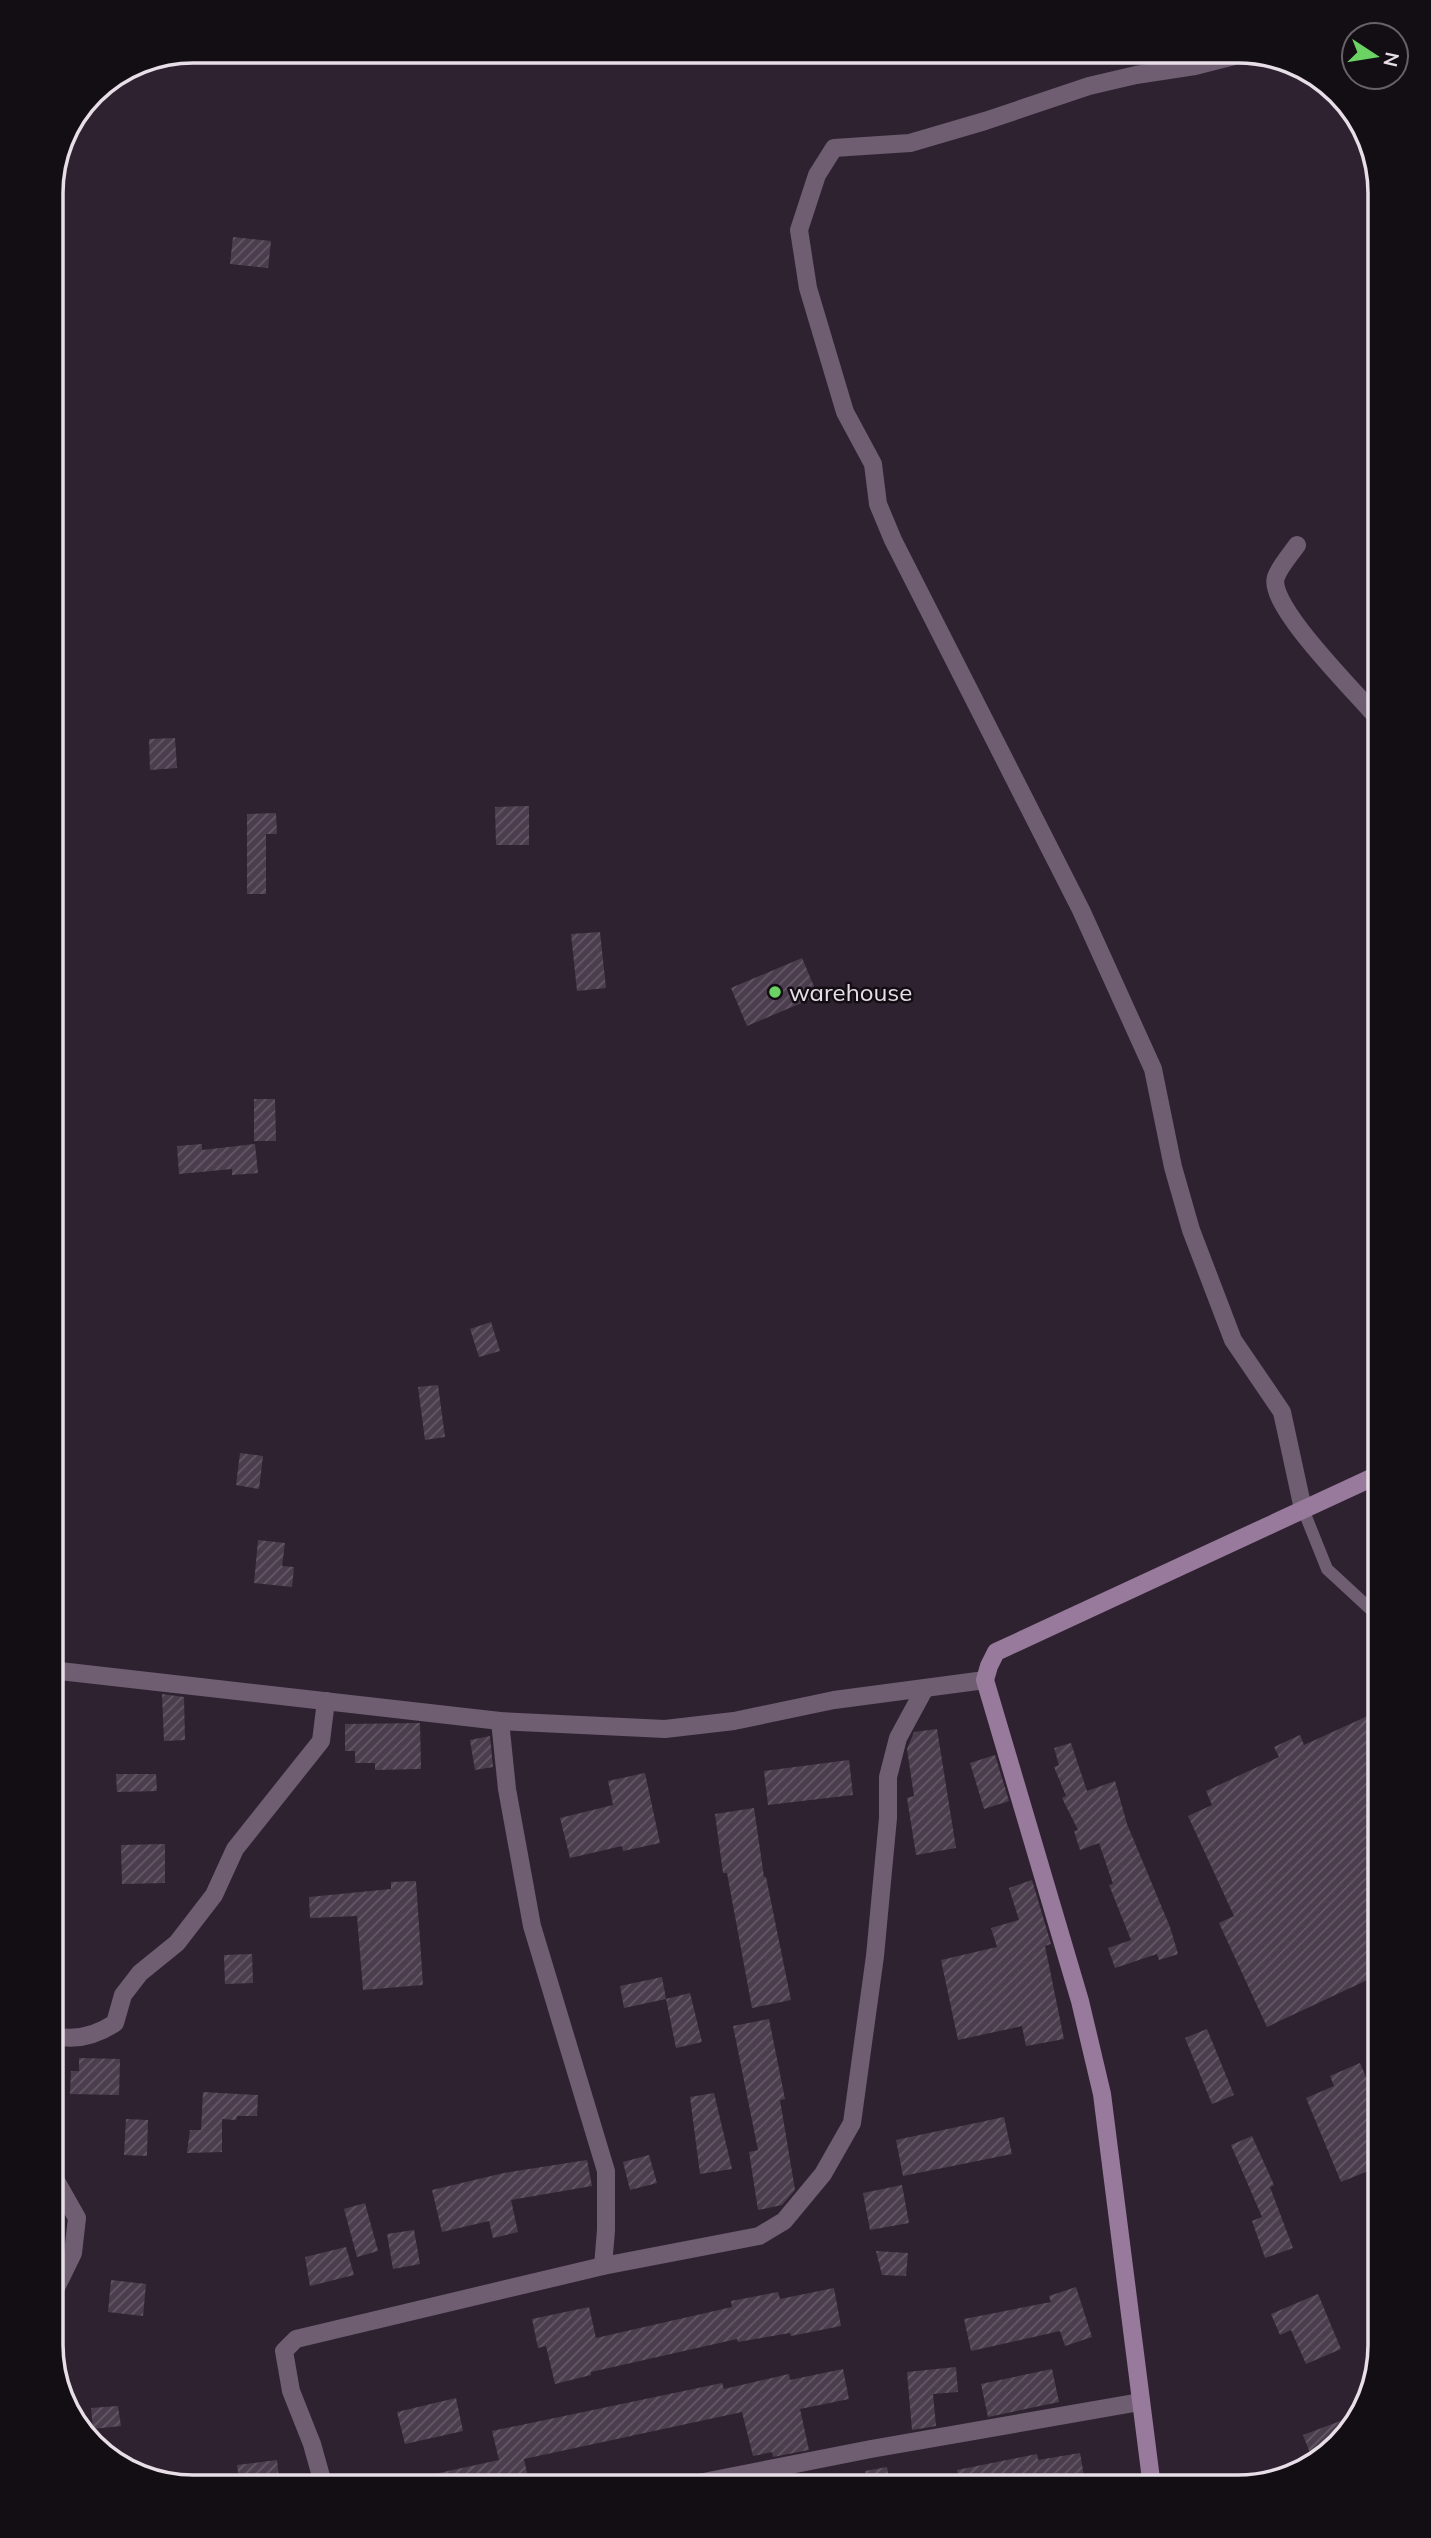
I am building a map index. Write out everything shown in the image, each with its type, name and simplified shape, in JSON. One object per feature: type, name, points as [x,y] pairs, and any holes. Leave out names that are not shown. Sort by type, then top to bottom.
[{"type":"street","points":[[1207,63],[1089,86],[910,144],[834,148],[817,176],[799,230],[808,288],[845,412],[873,464],[878,504],[893,540],[1081,910],[1153,1069],[1191,1230],[1233,1340],[1282,1412],[1303,1509]]},
{"type":"street","points":[[1297,545],[1275,578],[1276,592],[1295,625],[1368,707]]},
{"type":"street","points":[[1150,2475],[1102,2094],[1080,2001],[985,1680],[996,1652],[1368,1479]]},
{"type":"street","points":[[63,1671],[500,1721],[665,1729],[734,1721],[834,1700],[985,1680]]},
{"type":"street","points":[[321,2475],[312,2444],[291,2391],[284,2351],[296,2339],[603,2266],[759,2235],[784,2221],[823,2174],[852,2123],[875,1956],[888,1818],[888,1777],[898,1738],[924,1690]]},
{"type":"street","points":[[63,2038],[70,2039],[102,2032],[116,2023],[123,1995],[140,1973],[177,1943],[214,1895],[235,1849],[284,1791],[321,1741],[326,1701]]},
{"type":"street","points":[[500,1721],[507,1789],[532,1926],[606,2171],[603,2266]]},
{"type":"street","points":[[63,2193],[77,2218],[73,2253],[63,2273]]},
{"type":"street","points":[[765,2475],[1140,2402]]},
{"type":"lane","points":[[1303,1509],[1327,1569],[1368,1607]]},
{"type":"building","points":[[233,237],[271,241],[268,268],[230,264]]},
{"type":"building","points":[[175,738],[177,768],[150,770],[149,739]]},
{"type":"building","points":[[529,806],[529,845],[496,845],[495,807]]},
{"type":"building","points":[[276,813],[277,834],[266,834],[266,894],[247,894],[247,814]]},
{"type":"building","points":[[600,932],[606,988],[577,991],[571,934]]},
{"type":"building","name":"warehouse","points":[[802,958],[818,996],[747,1026],[731,988]]},
{"type":"building","points":[[254,1099],[275,1099],[276,1141],[254,1141]]},
{"type":"building","points":[[202,1144],[202,1150],[255,1144],[258,1173],[232,1175],[232,1169],[179,1174],[177,1146]]},
{"type":"building","points":[[491,1322],[500,1351],[479,1357],[470,1329]]},
{"type":"building","points":[[438,1385],[445,1437],[425,1440],[418,1387]]},
{"type":"building","points":[[240,1453],[263,1456],[259,1489],[236,1485]]},
{"type":"building","points":[[258,1540],[285,1543],[282,1566],[294,1567],[292,1587],[254,1583]]},
{"type":"building","points":[[162,1694],[184,1697],[185,1740],[164,1741]]},
{"type":"building","points":[[1368,1716],[1368,1980],[1267,2027],[1219,1923],[1234,1916],[1188,1816],[1212,1805],[1206,1791],[1279,1757],[1274,1747],[1300,1735],[1304,1745]]},
{"type":"building","points":[[420,1723],[421,1769],[375,1770],[375,1763],[355,1763],[355,1751],[345,1751],[345,1724]]},
{"type":"building","points":[[937,1729],[956,1848],[916,1855],[907,1798],[914,1796],[907,1749],[914,1732]]},
{"type":"building","points":[[490,1736],[493,1767],[475,1770],[470,1740]]},
{"type":"building","points":[[1071,1743],[1087,1791],[1115,1781],[1127,1824],[1170,1927],[1178,1954],[1159,1960],[1157,1954],[1115,1968],[1108,1948],[1131,1940],[1109,1885],[1113,1884],[1099,1843],[1080,1850],[1074,1831],[1078,1830],[1062,1798],[1066,1796],[1054,1767],[1059,1765],[1054,1748]]},
{"type":"building","points":[[995,1755],[1009,1801],[984,1809],[970,1763]]},
{"type":"building","points":[[849,1760],[853,1795],[768,1805],[764,1771]]},
{"type":"building","points":[[645,1773],[660,1843],[623,1851],[622,1846],[570,1858],[560,1818],[613,1805],[608,1781]]},
{"type":"building","points":[[116,1774],[156,1774],[157,1791],[117,1792]]},
{"type":"building","points":[[754,1808],[764,1877],[791,2000],[752,2008],[727,1873],[723,1873],[715,1814]]},
{"type":"building","points":[[165,1844],[165,1883],[122,1884],[121,1845]]},
{"type":"building","points":[[1032,1880],[1051,1944],[1045,1946],[1064,2039],[1026,2046],[1022,2026],[958,2040],[941,1960],[997,1947],[991,1928],[1019,1920],[1009,1888]]},
{"type":"building","points":[[416,1881],[423,1985],[363,1990],[357,1916],[310,1918],[309,1897],[391,1889],[391,1882]]},
{"type":"building","points":[[252,1954],[253,1983],[225,1984],[224,1955]]},
{"type":"building","points":[[662,1977],[666,1999],[624,2008],[620,1986]]},
{"type":"building","points":[[690,1993],[702,2042],[676,2048],[666,1999]]},
{"type":"building","points":[[769,2019],[785,2099],[780,2100],[795,2190],[782,2205],[758,2210],[749,2152],[758,2150],[733,2026]]},
{"type":"building","points":[[1207,2029],[1234,2095],[1212,2104],[1185,2038]]},
{"type":"building","points":[[79,2058],[120,2059],[119,2095],[70,2094],[71,2071],[79,2071]]},
{"type":"building","points":[[1360,2063],[1368,2082],[1368,2171],[1341,2182],[1306,2098],[1334,2086],[1330,2076]]},
{"type":"building","points":[[203,2092],[258,2095],[257,2116],[237,2116],[236,2120],[222,2119],[222,2152],[187,2153],[190,2130],[201,2130]]},
{"type":"building","points":[[714,2093],[732,2169],[700,2174],[690,2097]]},
{"type":"building","points":[[1004,2117],[1012,2154],[903,2176],[896,2140]]},
{"type":"building","points":[[126,2119],[148,2120],[147,2156],[124,2155]]},
{"type":"building","points":[[1252,2136],[1274,2185],[1270,2187],[1293,2248],[1265,2258],[1252,2221],[1262,2217],[1231,2145]]},
{"type":"building","points":[[649,2155],[657,2183],[630,2190],[623,2162]]},
{"type":"building","points":[[587,2160],[592,2186],[511,2200],[518,2232],[493,2238],[489,2221],[442,2232],[432,2190],[504,2173]]},
{"type":"building","points":[[902,2185],[909,2223],[870,2230],[863,2193]]},
{"type":"building","points":[[365,2203],[378,2251],[357,2257],[344,2209]]},
{"type":"building","points":[[414,2230],[420,2264],[393,2269],[387,2234]]},
{"type":"building","points":[[346,2247],[354,2275],[310,2286],[305,2257]]},
{"type":"building","points":[[876,2251],[908,2253],[906,2276],[882,2275]]},
{"type":"building","points":[[111,2280],[146,2284],[143,2316],[108,2312]]},
{"type":"building","points":[[1076,2287],[1092,2337],[1065,2346],[1060,2331],[971,2351],[964,2319],[1051,2302],[1049,2296]]},
{"type":"building","points":[[834,2288],[841,2326],[791,2336],[790,2333],[738,2342],[737,2339],[591,2372],[591,2375],[555,2384],[546,2346],[538,2348],[532,2319],[589,2307],[596,2338],[732,2307],[731,2301],[778,2292],[780,2299]]},
{"type":"building","points":[[1318,2294],[1341,2349],[1306,2364],[1291,2330],[1280,2335],[1271,2314]]},
{"type":"building","points":[[956,2367],[958,2392],[933,2394],[936,2426],[912,2430],[907,2372]]},
{"type":"building","points":[[843,2369],[849,2399],[800,2409],[809,2450],[773,2457],[772,2452],[753,2456],[742,2412],[524,2459],[527,2475],[430,2475],[499,2460],[492,2431],[722,2383],[724,2389],[789,2374],[790,2380]]},
{"type":"building","points":[[1052,2369],[1059,2402],[988,2417],[981,2384]]},
{"type":"building","points":[[456,2398],[463,2431],[405,2444],[397,2412]]},
{"type":"building","points":[[118,2406],[121,2426],[94,2429],[91,2408]]},
{"type":"building","points":[[1344,2420],[1324,2443],[1310,2453],[1303,2435]]},
{"type":"building","points":[[1080,2453],[1084,2475],[958,2475],[957,2470],[1037,2454],[1038,2460]]},
{"type":"building","points":[[277,2460],[279,2475],[238,2475],[237,2465]]},
{"type":"building","points":[[887,2467],[888,2475],[866,2475],[865,2471]]},
{"type":"place","name":"warehouse","points":[[775,992]]}]
